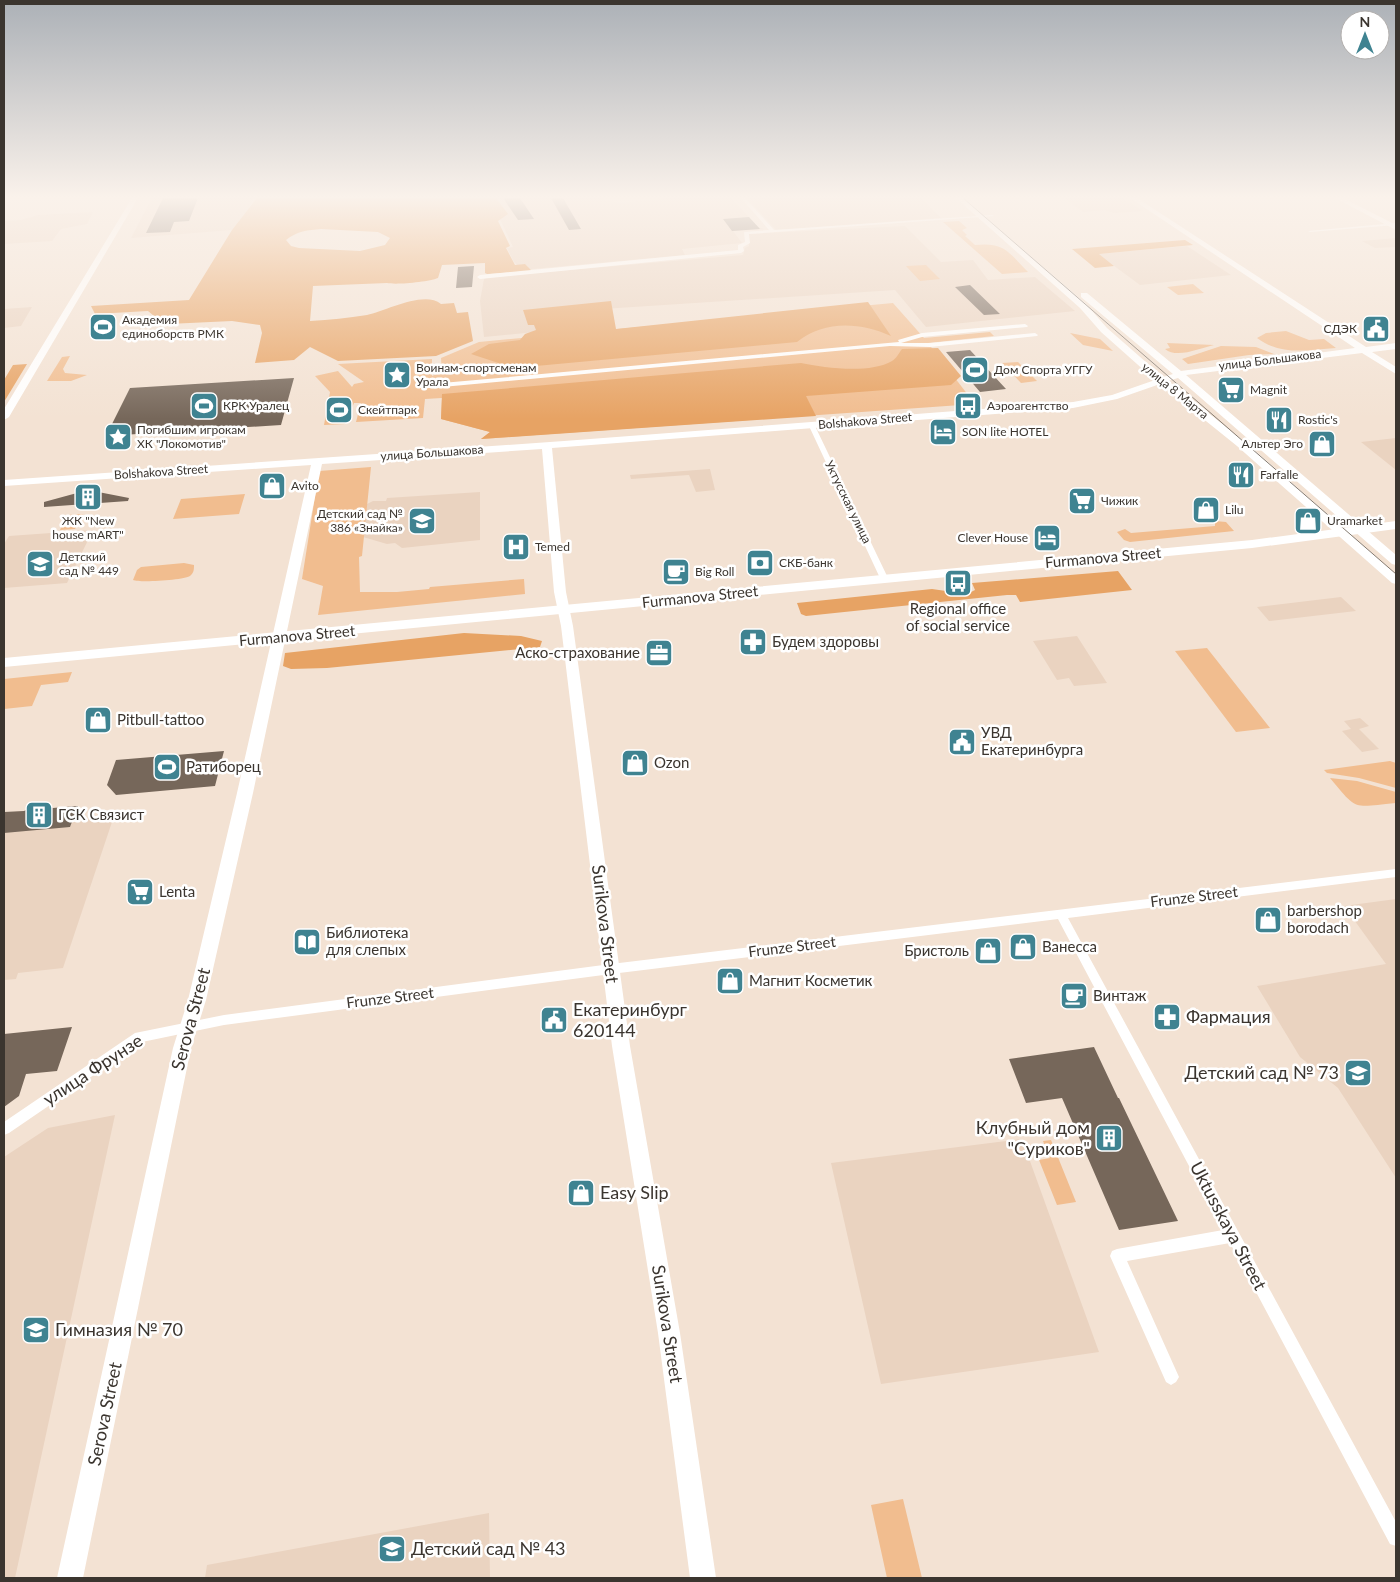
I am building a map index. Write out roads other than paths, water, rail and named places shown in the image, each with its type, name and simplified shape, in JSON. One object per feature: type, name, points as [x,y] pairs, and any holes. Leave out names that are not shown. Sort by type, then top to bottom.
[{"type":"main road","name":"Furmanova Street","points":[[4,663],[1252,544],[1396,525]]},
{"type":"street","points":[[4,417],[91,272]]},
{"type":"street","points":[[480,277],[532,272]]},
{"type":"street","name":"улица 8 Марта","points":[[1044,272],[1083,306],[1104,330],[1396,580]]},
{"type":"street","name":"улица 8 Марта","points":[[1058,272],[1396,561]]},
{"type":"street","points":[[1246,272],[1396,370]]},
{"type":"street","points":[[890,344],[922,335],[1024,326]]},
{"type":"street","points":[[442,384],[890,344],[930,345],[1034,335]]},
{"type":"street","points":[[1364,349],[1396,346]]},
{"type":"street","name":"улица Большакова","points":[[1177,373],[1235,363],[1364,349]]},
{"type":"street","name":"Bolshakova Street","points":[[547,445],[812,426],[1073,404],[1114,397],[1177,373]]},
{"type":"street","name":"Уктусская улица","points":[[812,426],[884,578]]},
{"type":"street","name":"улица Большакова","points":[[317,461],[547,445]]},
{"type":"street","name":"Surikova Street","points":[[547,445],[564,610],[621,1046],[669,1333],[703,1578]]},
{"type":"street","name":"Bolshakova Street","points":[[4,483],[317,461]]},
{"type":"street","name":"Serova Street","points":[[70,1578],[182,1048],[189,1027],[243,802],[317,461]]},
{"type":"street","name":"Frunze Street","points":[[189,1027],[611,969],[1396,873]]},
{"type":"street","name":"Uktusskaya Street","points":[[1060,914],[1396,1538]]},
{"type":"street","name":"улица Фрунзе","points":[[4,1129],[139,1037],[189,1027]]},
{"type":"street","points":[[1171,1377],[1117,1256],[1234,1235]]},
{"type":"tram line","points":[[1048,272],[1396,574]]},
{"type":"place","name":"Академия единоборств РМК","points":[[103,327]]},
{"type":"place","name":"СДЭК","points":[[1376,329]]},
{"type":"place","name":"Дом Спорта УГГУ","points":[[975,370]]},
{"type":"place","name":"Воинам-спортсменам Урала","points":[[397,375]]},
{"type":"place","name":"Magnit","points":[[1231,390]]},
{"type":"place","name":"КРК Уралец","points":[[204,406]]},
{"type":"place","name":"Аэроагентство","points":[[968,406]]},
{"type":"place","name":"Скейтпарк","points":[[339,410]]},
{"type":"place","name":"Rostic's","points":[[1279,420]]},
{"type":"place","name":"SON lite HOTEL","points":[[943,432]]},
{"type":"place","name":"Погибшим игрокам ХК \"Локомотив\"","points":[[118,437]]},
{"type":"place","name":"Альтер Эго","points":[[1322,444]]},
{"type":"place","name":"Farfalle","points":[[1241,475]]},
{"type":"place","name":"Avito","points":[[272,486]]},
{"type":"place","name":"ЖК \"New house mART\"","points":[[88,497]]},
{"type":"place","name":"Чижик","points":[[1082,501]]},
{"type":"place","name":"Lilu","points":[[1206,510]]},
{"type":"place","name":"Детский сад № 386 «Знайка»","points":[[422,521]]},
{"type":"place","name":"Uramarket","points":[[1308,521]]},
{"type":"place","name":"Clever House","points":[[1047,538]]},
{"type":"place","name":"Temed","points":[[516,547]]},
{"type":"place","name":"СКБ-банк","points":[[760,563]]},
{"type":"place","name":"Детский сад № 449","points":[[40,564]]},
{"type":"place","name":"Big Roll","points":[[676,572]]},
{"type":"place","name":"Regional office of social service","points":[[958,583]]},
{"type":"place","name":"Будем здоровы","points":[[753,642]]},
{"type":"place","name":"Аско-страхование","points":[[659,653]]},
{"type":"place","name":"Pitbull-tattoo","points":[[98,720]]},
{"type":"place","name":"УВД Екатеринбурга","points":[[962,742]]},
{"type":"place","name":"Ozon","points":[[635,763]]},
{"type":"place","name":"Ратиборец","points":[[167,767]]},
{"type":"place","name":"ГСК Связист","points":[[39,815]]},
{"type":"place","name":"Lenta","points":[[140,892]]},
{"type":"place","name":"barbershop borodach","points":[[1268,920]]},
{"type":"place","name":"Библиотека для слепых","points":[[307,942]]},
{"type":"place","name":"Ванесса","points":[[1023,947]]},
{"type":"place","name":"Бристоль","points":[[988,951]]},
{"type":"place","name":"Магнит Косметик","points":[[730,981]]},
{"type":"place","name":"Винтаж","points":[[1074,996]]},
{"type":"place","name":"Фармация","points":[[1167,1017]]},
{"type":"place","name":"Екатеринбург 620144","points":[[554,1020]]},
{"type":"place","name":"Детский сад № 73","points":[[1358,1073]]},
{"type":"place","name":"Клубный дом \"Суриков\"","points":[[1109,1138]]},
{"type":"place","name":"Easy Slip","points":[[581,1193]]},
{"type":"place","name":"Гимназия № 70","points":[[36,1330]]},
{"type":"place","name":"Детский сад № 43","points":[[392,1549]]}]
